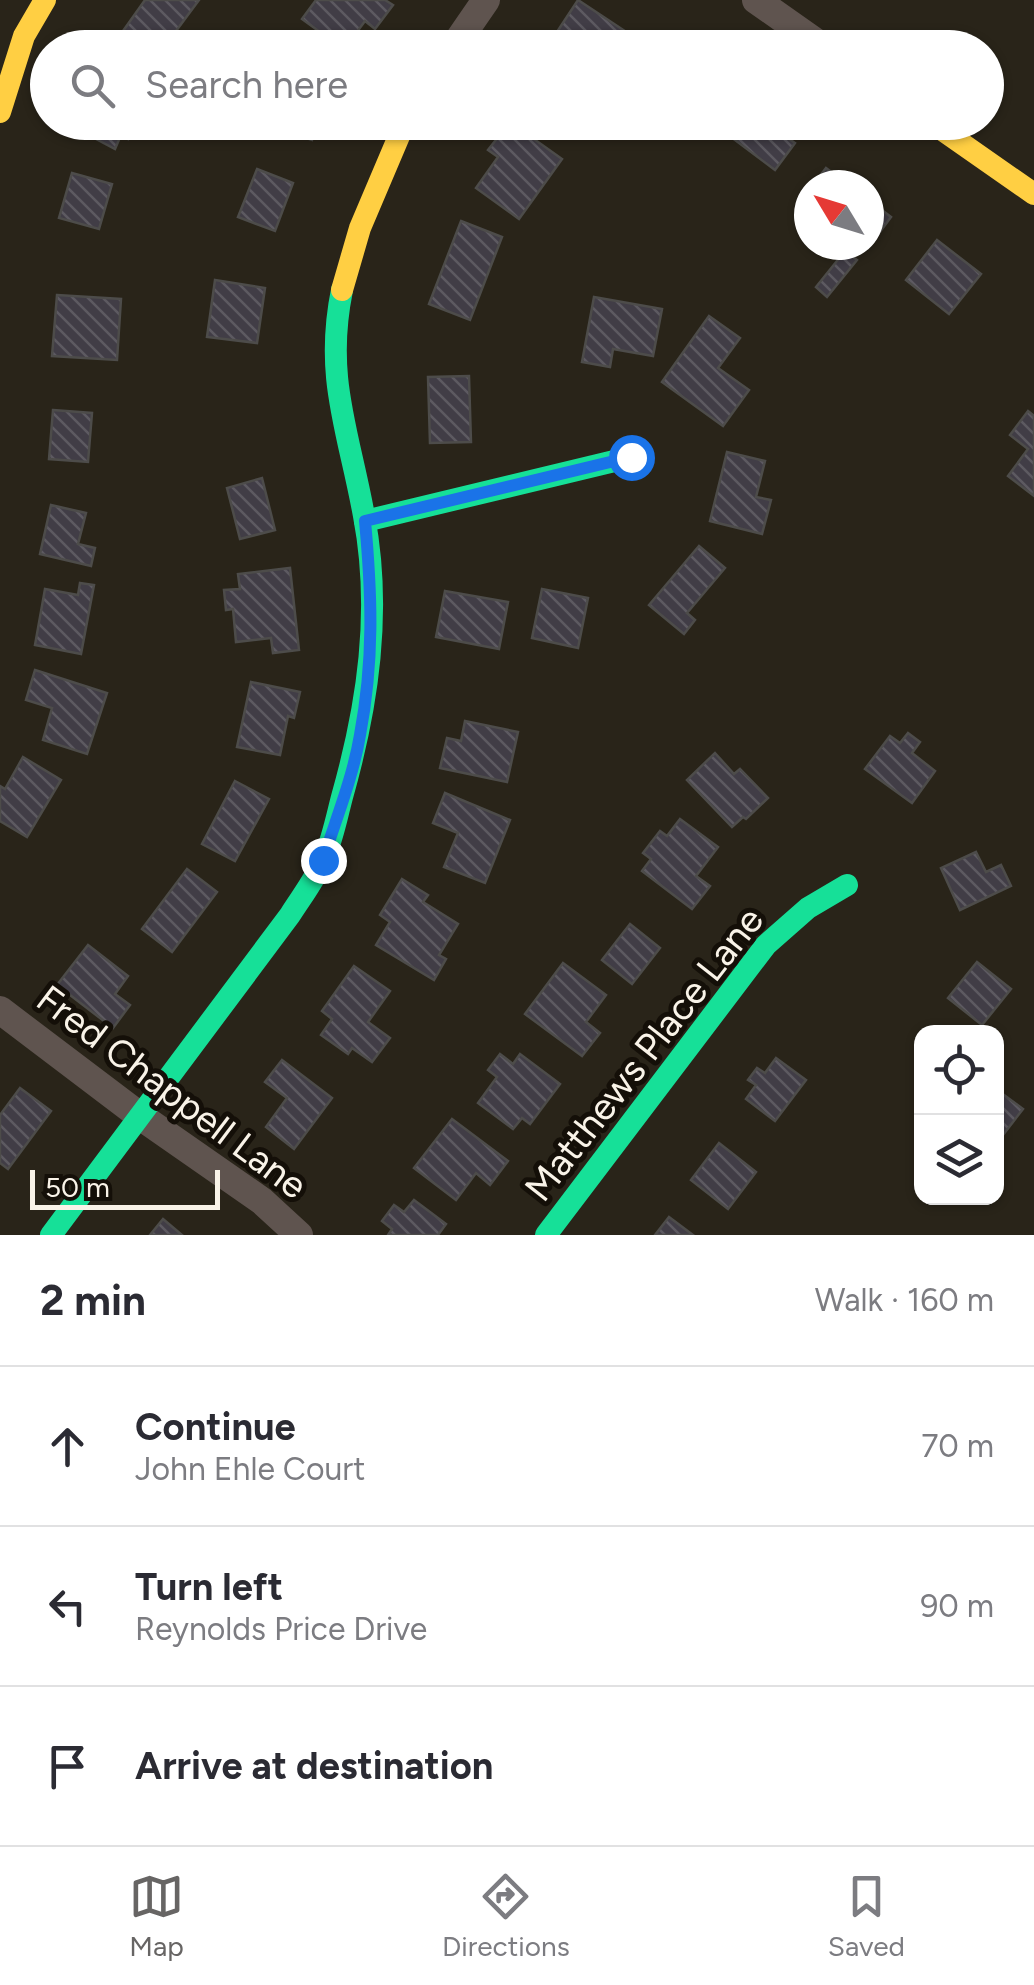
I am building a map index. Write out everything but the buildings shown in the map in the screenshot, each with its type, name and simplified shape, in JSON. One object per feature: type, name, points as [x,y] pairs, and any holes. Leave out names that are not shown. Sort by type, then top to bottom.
[{"type":"street","points":[[0,112],[24,36],[45,0]]},
{"type":"street","points":[[465,30],[486,0]]},
{"type":"street","points":[[756,0],[798,30]]},
{"type":"street","points":[[51,1235],[290,915],[323,860],[360,738],[373,610],[365,521],[334,374],[334,339],[342,281],[398,140]]},
{"type":"street","points":[[958,140],[1034,194]]},
{"type":"street","points":[[365,521],[631,457]]},
{"type":"street","name":"Matthews Place Lane","points":[[546,1235],[766,945],[808,908],[847,885]]},
{"type":"street","name":"Fred Chappell Lane","points":[[0,1010],[140,1116],[262,1201],[298,1235]]},
{"type":"traffic: fast","points":[[51,1235],[290,915],[318,871],[330,841],[359,728],[372,622],[364,516],[337,378],[337,322],[342,290]]},
{"type":"traffic: fast","points":[[365,521],[631,457]]},
{"type":"traffic: fast","points":[[546,1235],[766,945],[808,908],[847,885]]},
{"type":"traffic: slow","points":[[0,112],[24,36],[45,0]]},
{"type":"traffic: slow","points":[[342,290],[360,228],[397,140]]},
{"type":"traffic: slow","points":[[957,140],[1034,194]]},
{"type":"route","points":[[323,860],[360,738],[370,664],[373,610],[365,521],[631,457]]}]
